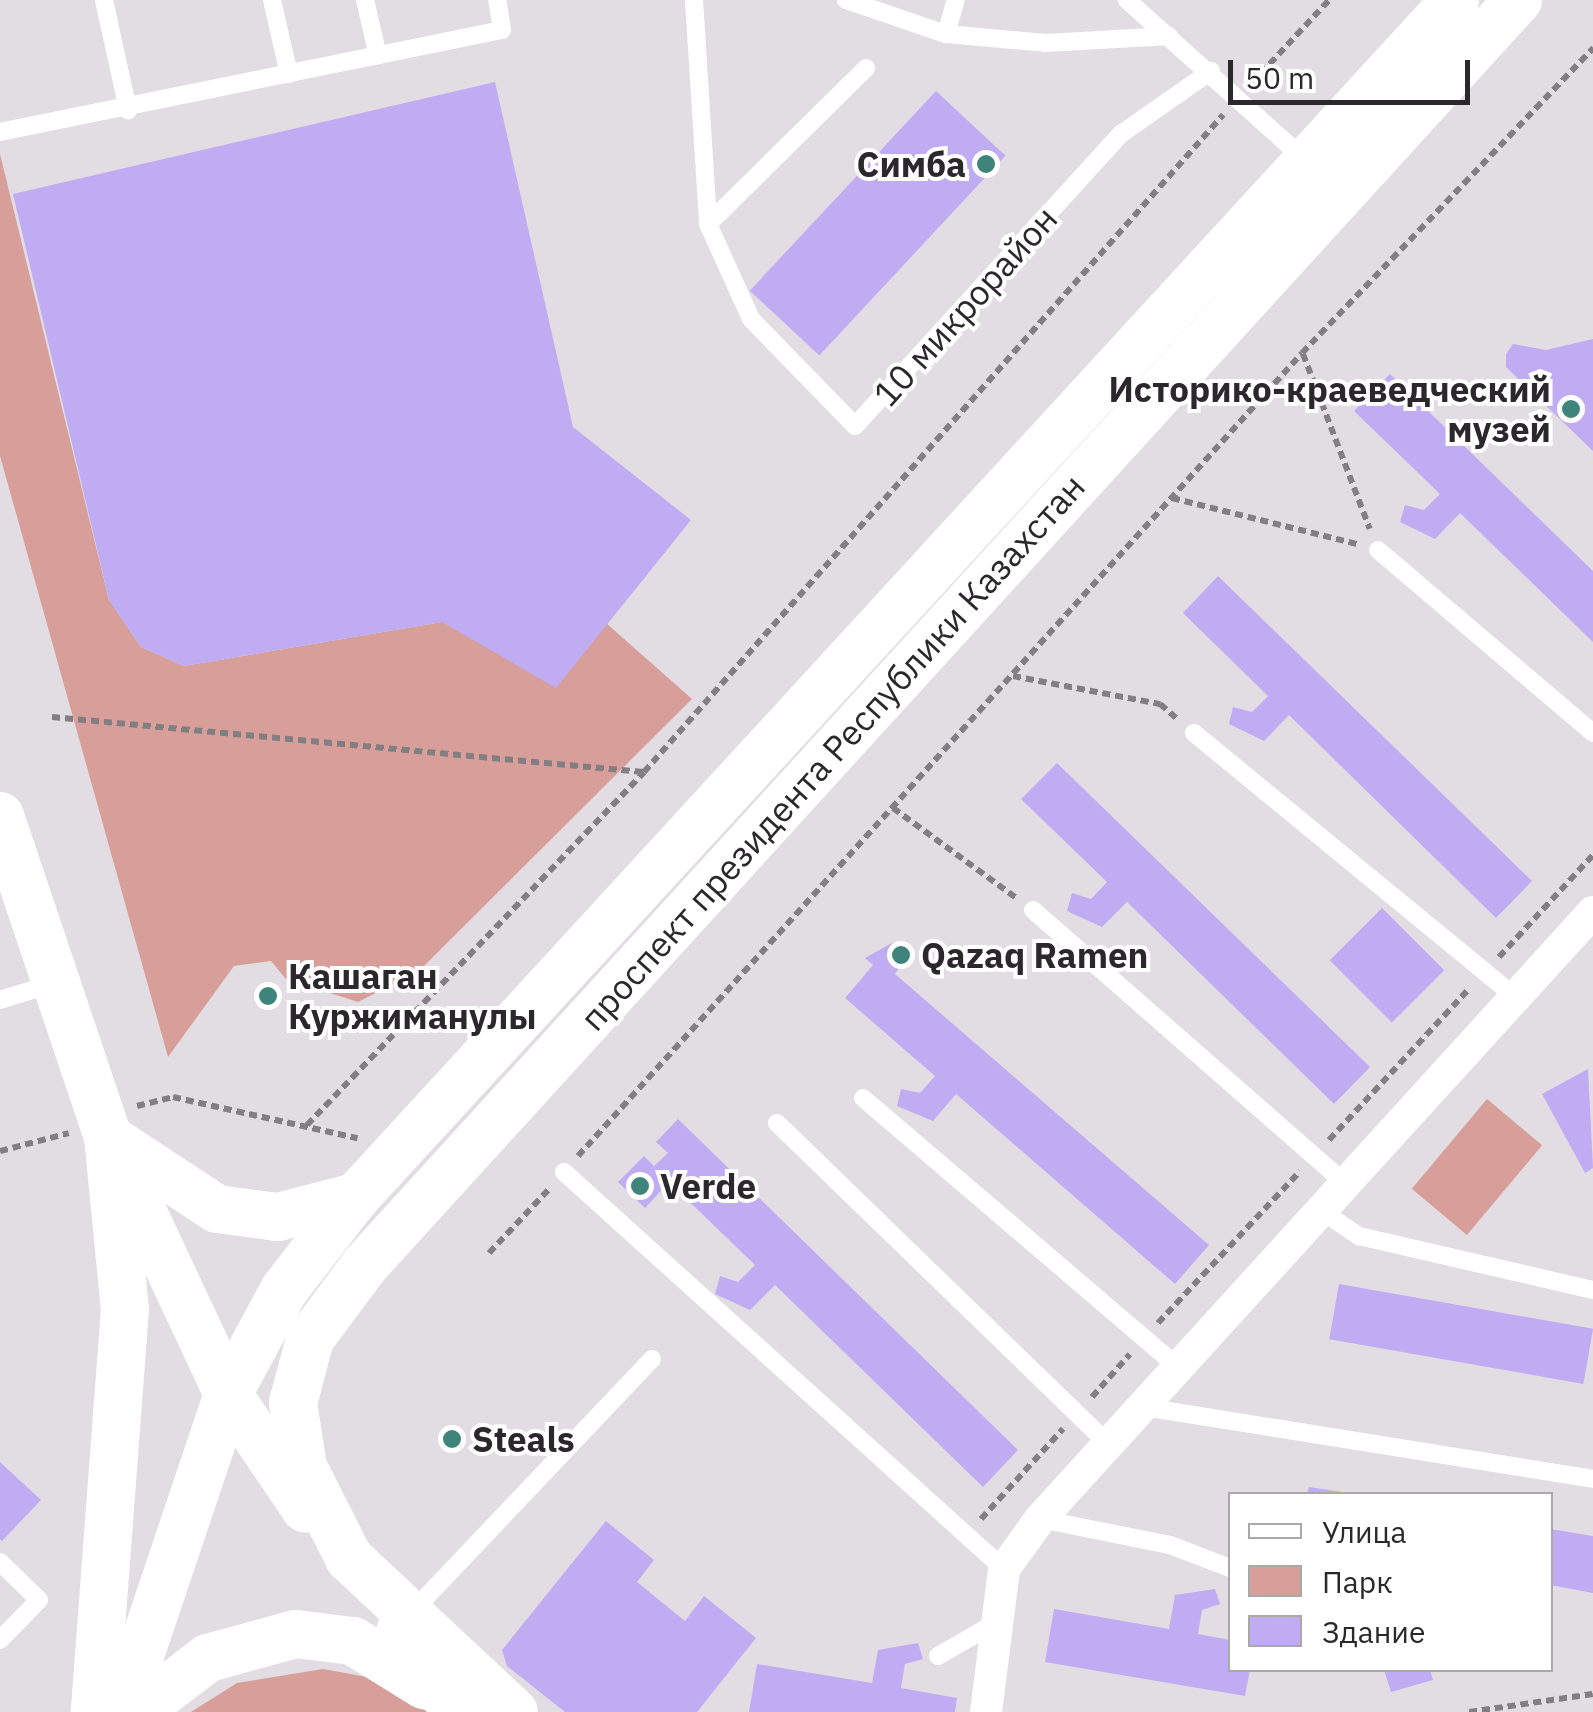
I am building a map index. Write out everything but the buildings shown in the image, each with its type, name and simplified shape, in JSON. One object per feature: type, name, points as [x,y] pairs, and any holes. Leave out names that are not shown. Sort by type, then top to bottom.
[{"type":"main road","name":"проспект президента Республики Казахстан","points":[[121,1712],[228,1394],[284,1290],[356,1198],[1455,0]]},
{"type":"main road","name":"проспект президента Республики Казахстан","points":[[349,1558],[303,1467],[292,1403],[321,1324],[364,1264],[1518,0]]},
{"type":"main road","points":[[0,816],[105,1126],[228,1394],[284,1483],[349,1558],[454,1712]]},
{"type":"main road","points":[[105,1126],[217,1210],[278,1217],[356,1198]]},
{"type":"main road","points":[[95,1712],[125,1310],[105,1126]]},
{"type":"main road","points":[[349,1558],[514,1712]]},
{"type":"main road","points":[[137,1712],[208,1658],[296,1634],[354,1641],[397,1661],[454,1712]]},
{"type":"street","points":[[986,1712],[1004,1569],[1040,1520],[1326,1214],[1593,912]]},
{"type":"lane","points":[[104,0],[128,110]]},
{"type":"lane","points":[[272,0],[289,74]]},
{"type":"lane","points":[[365,0],[378,56]]},
{"type":"lane","points":[[0,132],[128,110],[502,30],[497,0]]},
{"type":"lane","name":"10 микрорайон","points":[[694,0],[708,224],[751,319],[855,426],[1121,134],[1211,71]]},
{"type":"lane","points":[[846,0],[946,34],[1046,43],[1169,36]]},
{"type":"lane","points":[[946,34],[956,0]]},
{"type":"lane","points":[[1127,0],[1211,71],[1339,196]]},
{"type":"lane","points":[[708,224],[866,68]]},
{"type":"lane","points":[[1378,550],[1593,734]]},
{"type":"lane","points":[[1194,734],[1517,998]]},
{"type":"lane","points":[[1032,910],[1348,1186]]},
{"type":"lane","points":[[0,1000],[58,982]]},
{"type":"lane","points":[[863,1098],[1180,1369]]},
{"type":"lane","points":[[778,1123],[1108,1444]]},
{"type":"lane","points":[[564,1172],[1004,1569]]},
{"type":"lane","points":[[1326,1214],[1359,1236],[1593,1290]]},
{"type":"lane","points":[[411,1614],[652,1359]]},
{"type":"lane","points":[[1144,1406],[1593,1479]]},
{"type":"lane","points":[[1040,1520],[1170,1545],[1228,1567]]},
{"type":"lane","points":[[0,1562],[39,1600],[0,1640]]},
{"type":"lane","points":[[938,1656],[997,1622]]},
{"type":"path","points":[[308,1125],[644,772],[1329,0]]},
{"type":"path","points":[[489,1253],[1302,353],[1593,48]]},
{"type":"path","points":[[1302,353],[1378,550]]},
{"type":"path","points":[[1172,498],[1378,550]]},
{"type":"path","points":[[1012,676],[1160,704],[1194,734]]},
{"type":"path","points":[[52,717],[644,772]]},
{"type":"path","points":[[893,808],[1032,910]]},
{"type":"path","points":[[966,1535],[1593,855]]},
{"type":"path","points":[[0,1151],[105,1126],[172,1097],[363,1140]]},
{"type":"path","points":[[1469,1712],[1593,1694]]},
{"type":"green space","points":[[0,154],[109,600],[141,647],[184,666],[442,622],[606,623],[692,699],[419,971],[358,1002],[286,979],[271,961],[234,966],[168,1057],[0,456]]},
{"type":"green space","points":[[1487,1099],[1542,1145],[1467,1235],[1412,1189]]},
{"type":"green space","points":[[323,1669],[367,1677],[428,1712],[191,1712],[237,1683]]},
{"type":"place","name":"Симба","points":[[986,164]]},
{"type":"place","name":"Историко-краеведческий музей","points":[[1571,409]]},
{"type":"place","name":"Qazaq Ramen","points":[[901,955]]},
{"type":"place","name":"Кашаган Куржиманулы","points":[[268,996]]},
{"type":"place","name":"Verde","points":[[640,1186]]},
{"type":"place","name":"Steals","points":[[452,1439]]}]
